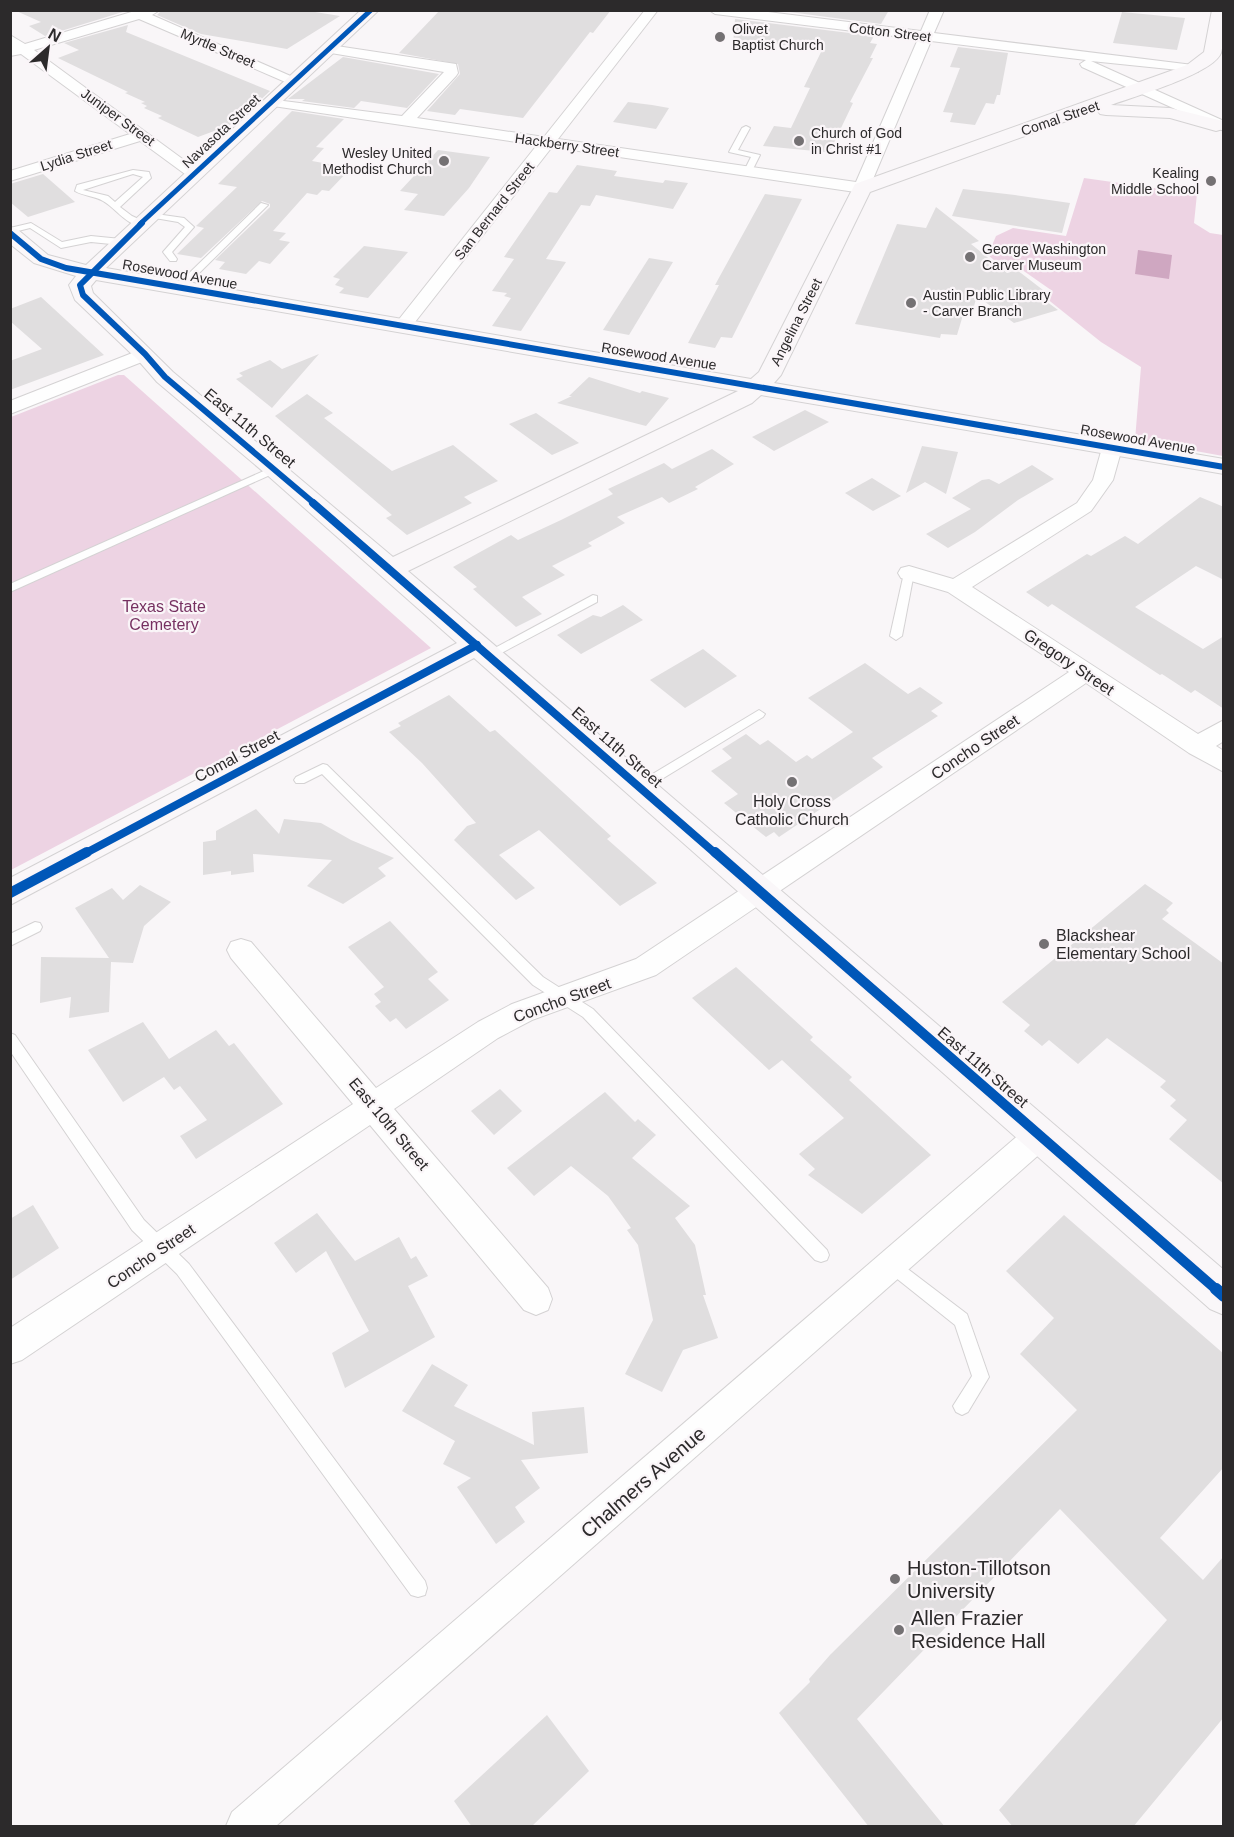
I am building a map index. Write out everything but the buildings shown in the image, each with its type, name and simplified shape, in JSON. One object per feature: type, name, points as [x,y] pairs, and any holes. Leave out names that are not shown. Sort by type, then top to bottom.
[{"type":"street","name":"San Bernard Street","points":[[402,327],[652,10]]},
{"type":"street","name":"Cotton Street","points":[[715,10],[1193,69]]},
{"type":"street","name":"Angelina Street","points":[[390,569],[744,398],[769,375],[793,331],[862,188],[937,10]]},
{"type":"street","name":"Comal Street","points":[[862,188],[1193,69],[1212,54],[1220,38],[1220,10]]},
{"type":"street","name":"Navasota Street","points":[[90,272],[330,49],[366,11]]},
{"type":"street","points":[[14,47],[148,13]]},
{"type":"street","name":"Myrtle Street","points":[[148,13],[295,81]]},
{"type":"street","name":"Juniper Street","points":[[14,47],[195,174]]},
{"type":"street","points":[[330,49],[451,67],[451,72],[406,121]]},
{"type":"street","name":"Cotton Street","points":[[1064,54],[1220,126]]},
{"type":"street","name":"Hackberry Street","points":[[273,102],[862,188]]},
{"type":"street","points":[[1081,111],[1143,110],[1170,113],[1220,126]]},
{"type":"street","name":"Lydia Street","points":[[10,176],[142,135]]},
{"type":"street","points":[[873,159],[923,167]]},
{"type":"street","points":[[15,236],[48,264],[90,272]]},
{"type":"street","name":"Rosewood Avenue","points":[[90,272],[1224,467]]},
{"type":"street","name":"East 11th Street","points":[[90,272],[80,285],[82,295],[145,354],[165,377],[275,469],[1224,1296]]},
{"type":"street","points":[[13,405],[145,354]]},
{"type":"street","points":[[956,587],[1084,507],[1100,492],[1108,471],[1112,448]]},
{"type":"street","name":"Gregory Street","points":[[909,573],[956,587],[1224,763]]},
{"type":"street","name":"Comal Street","points":[[10,893],[482,650]]},
{"type":"street","name":"Concho Street","points":[[10,1348],[488,1030],[522,1012],[562,996],[610,982],[646,967],[760,893],[1084,673]]},
{"type":"street","points":[[1198,747],[1224,728]]},
{"type":"street","name":"East 10th Street","points":[[241,950],[536,1299]]},
{"type":"street","name":"Chalmers Avenue","points":[[246,1827],[1039,1136]]},
{"type":"lane","points":[[746,128],[734,152],[756,155],[748,171]]},
{"type":"lane","points":[[116,206],[143,183],[147,178],[146,174],[133,172],[79,190],[105,198],[116,206],[147,219],[181,220],[190,227],[167,252],[173,260]]},
{"type":"lane","points":[[180,288],[264,205]]},
{"type":"lane","points":[[15,236],[31,225],[61,245],[91,239],[122,242]]},
{"type":"lane","points":[[15,236],[47,237]]},
{"type":"lane","points":[[10,589],[275,469]]},
{"type":"lane","points":[[896,636],[909,573]]},
{"type":"lane","points":[[482,650],[593,599]]},
{"type":"lane","points":[[640,787],[759,714]]},
{"type":"lane","points":[[300,780],[322,768],[538,981],[588,1013],[821,1255]]},
{"type":"lane","points":[[10,941],[35,927]]},
{"type":"lane","points":[[10,1039],[138,1225],[160,1250],[183,1269],[418,1588]]},
{"type":"lane","points":[[892,1265],[961,1320],[981,1377],[962,1406]]},
{"type":"green space","points":[[1084,178],[1197,194],[1194,223],[1210,233],[1223,235],[1223,456],[1135,440],[1141,367],[1101,342],[1041,294],[1051,290],[1018,267],[1007,271],[988,255],[996,236],[1013,228],[1066,236]]},
{"type":"green space","name":"Texas State Cemetery","points":[[118,375],[124,375],[431,648],[11,870],[11,417]]},
{"type":"shaded area","points":[[1138,250],[1172,255],[1169,279],[1135,274]]},
{"type":"cycle path","points":[[371,10],[102,260],[80,285],[83,295],[145,354],[165,377],[275,469],[1224,1296]]},
{"type":"cycle path","points":[[10,233],[41,259],[66,268],[1224,467]]},
{"type":"cycle path","points":[[10,893],[477,645]]},
{"type":"place","name":"Olivet Baptist Church","points":[[720,37]]},
{"type":"place","name":"Church of God in Christ #1","points":[[799,141]]},
{"type":"place","name":"Wesley United Methodist Church","points":[[444,161]]},
{"type":"place","name":"Kealing Middle School","points":[[1211,181]]},
{"type":"place","name":"George Washington Carver Museum","points":[[970,257]]},
{"type":"place","name":"Austin Public Library - Carver Branch","points":[[911,303]]},
{"type":"place","name":"Holy Cross Catholic Church","points":[[792,782]]},
{"type":"place","name":"Blackshear Elementary School","points":[[1044,944]]},
{"type":"place","name":"Huston-Tillotson University","points":[[895,1579]]},
{"type":"place","name":"Allen Frazier Residence Hall","points":[[899,1630]]}]
